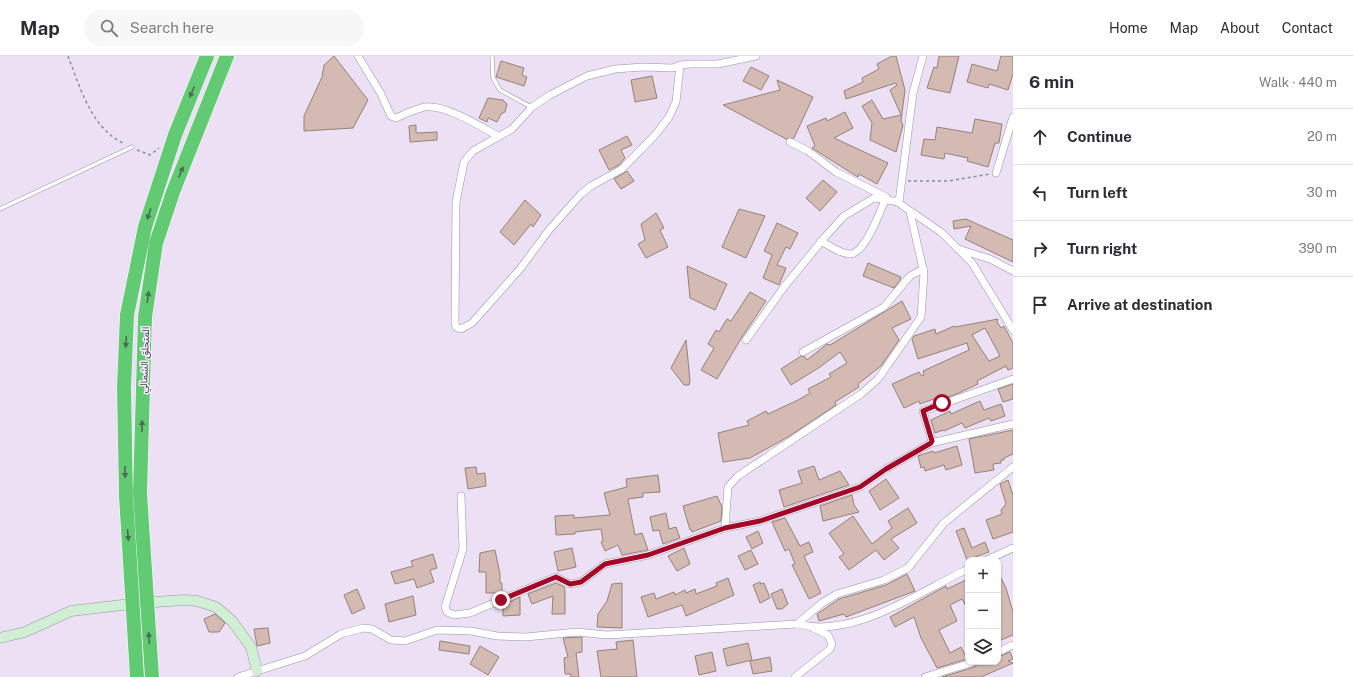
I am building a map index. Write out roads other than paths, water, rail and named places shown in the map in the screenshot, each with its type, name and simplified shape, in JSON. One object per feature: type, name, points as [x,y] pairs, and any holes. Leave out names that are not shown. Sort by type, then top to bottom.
[{"type":"highway","name":"المتحلق الشمالي","points":[[138,677],[126,496],[124,387],[127,315],[145,227],[175,134],[207,56]]},
{"type":"highway","name":"المتحلق الشمالي","points":[[152,677],[140,493],[145,317],[156,243],[173,192],[227,56]]},
{"type":"street","points":[[358,56],[381,94],[391,116],[396,118],[426,107],[437,107],[468,120],[498,136]]},
{"type":"street","points":[[680,64],[676,102],[669,117],[656,134],[622,169],[591,186],[581,194],[549,230],[498,295],[472,323],[462,330],[456,327],[456,202],[464,162],[473,151],[512,129],[532,107],[550,95],[578,80],[615,69],[635,67],[673,68],[680,64],[718,64],[749,59],[756,56]]},
{"type":"street","points":[[899,202],[913,93],[923,56]]},
{"type":"street","points":[[996,173],[1013,117]]},
{"type":"street","points":[[790,142],[808,151],[836,172],[873,192],[899,202],[910,212],[942,233],[972,263],[1013,330]]},
{"type":"street","points":[[746,340],[821,240],[844,216],[874,198],[899,202]]},
{"type":"street","points":[[821,240],[836,250],[850,254],[856,253],[865,242],[885,200]]},
{"type":"street","points":[[725,528],[728,487],[738,476],[861,394],[878,379],[921,317],[923,269],[910,212]]},
{"type":"street","points":[[958,249],[990,259],[1013,271]]},
{"type":"street","points":[[803,352],[884,307],[910,276],[923,269]]},
{"type":"street","points":[[931,443],[932,441],[923,411],[1013,379]]},
{"type":"street","points":[[461,496],[463,549],[446,607],[446,612],[454,615],[470,614],[556,577],[570,584],[581,582],[605,564],[648,555],[725,528],[766,519],[860,487],[886,469],[931,443],[1013,424]]},
{"type":"street","points":[[797,624],[822,603],[837,594],[884,580],[908,568],[944,523],[1013,467]]},
{"type":"street","points":[[994,557],[1013,548]]},
{"type":"street","points":[[812,628],[845,624],[875,616],[965,571]]},
{"type":"street","points":[[0,638],[25,632],[71,611],[139,603],[185,600],[197,601],[216,607],[232,620],[251,647],[258,674]]},
{"type":"street","points":[[238,677],[258,674],[306,656],[341,634],[364,628],[372,629],[391,640],[405,641],[437,630],[471,631],[497,636],[526,637],[577,632],[607,635],[797,624],[812,628],[828,635],[832,644],[830,649],[795,677]]},
{"type":"street","points":[[1001,651],[1013,645]]},
{"type":"street","points":[[925,677],[965,665]]},
{"type":"lane","points":[[492,56],[493,78],[500,90],[532,107]]},
{"type":"lane","points":[[0,209],[132,147]]}]
